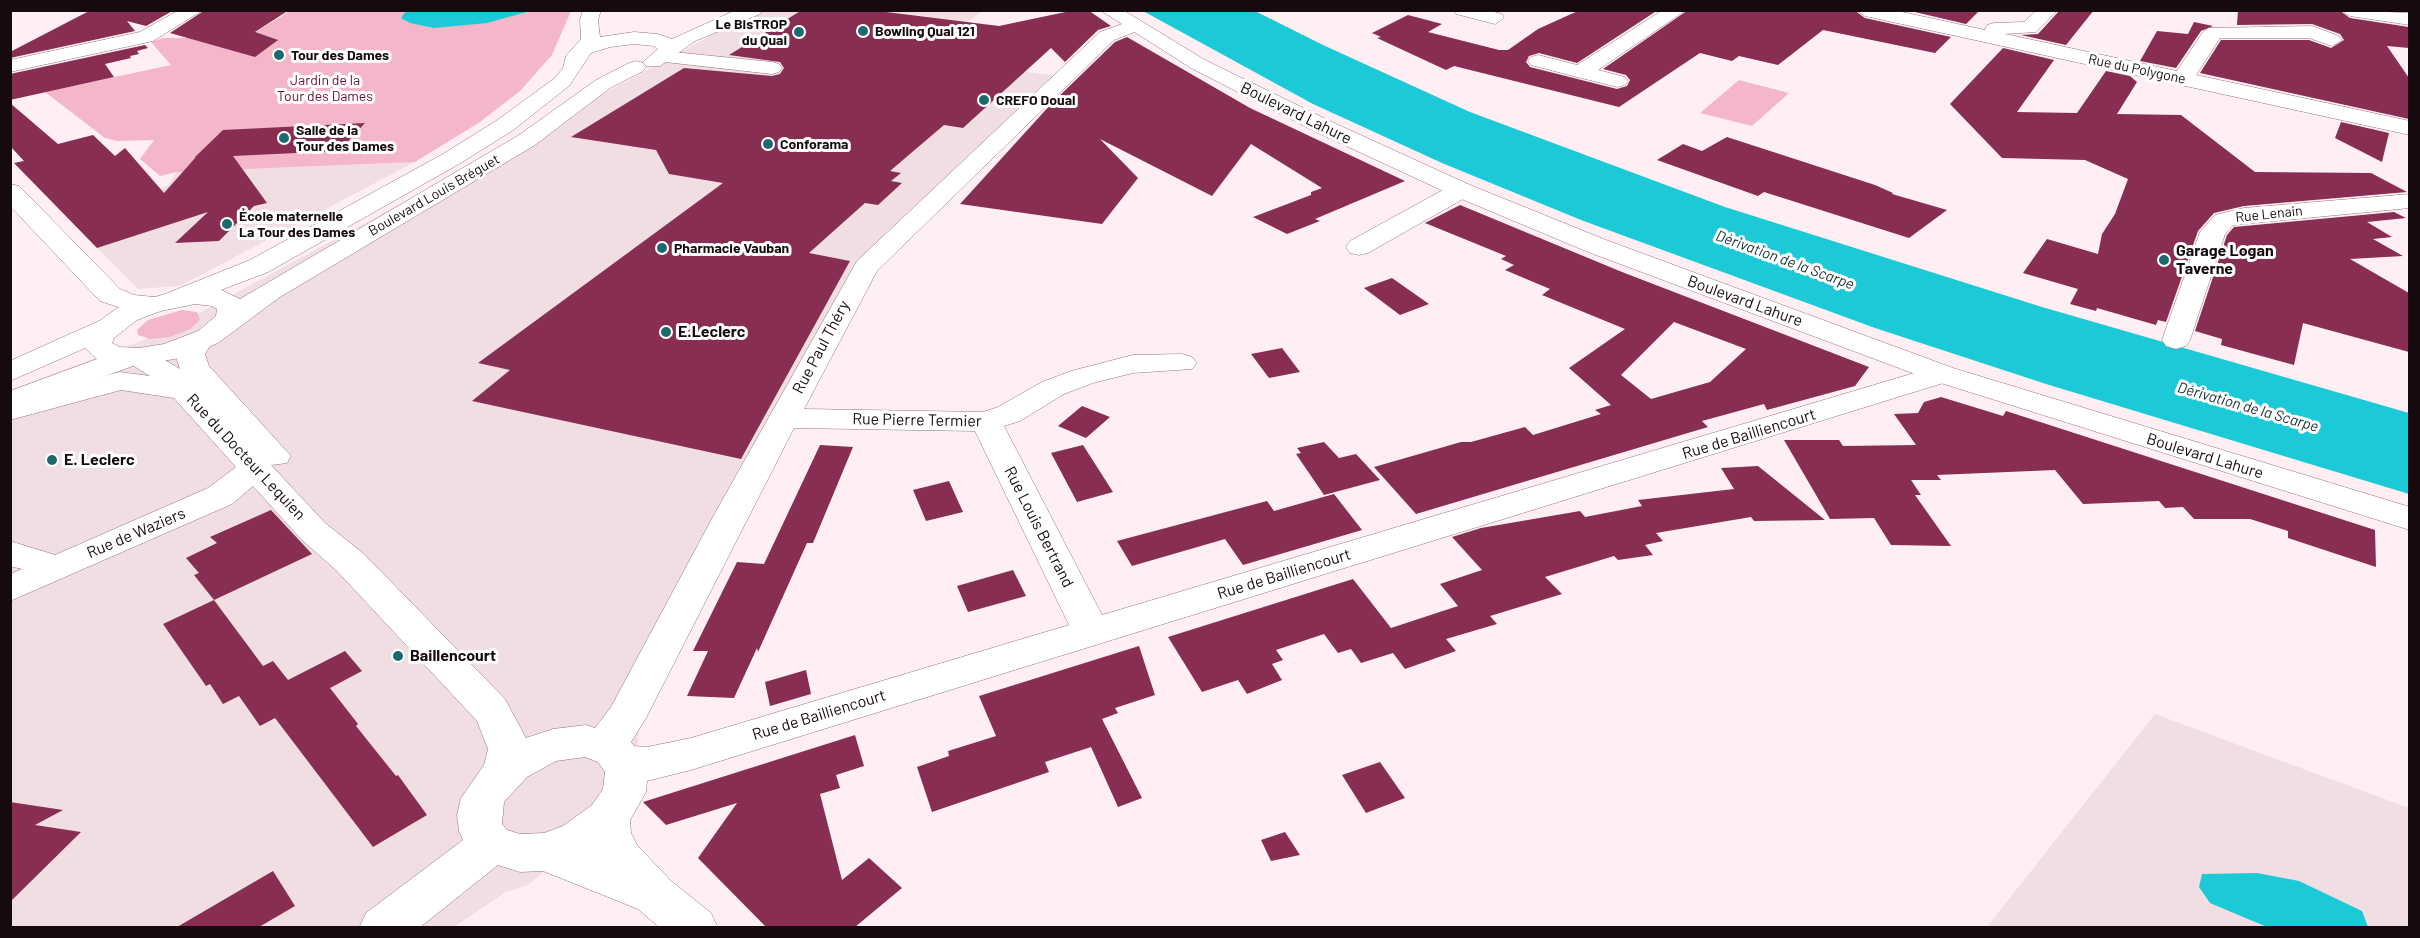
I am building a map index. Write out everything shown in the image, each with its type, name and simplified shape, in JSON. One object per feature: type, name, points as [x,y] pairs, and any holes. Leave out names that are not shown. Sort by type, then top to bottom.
[{"type":"street","points":[[10,66],[146,37],[194,10]]},
{"type":"street","points":[[580,56],[591,39],[589,20],[592,10]]},
{"type":"street","points":[[580,56],[607,41],[675,31],[714,10]]},
{"type":"street","points":[[580,56],[598,70],[636,67],[665,53],[694,34],[753,10]]},
{"type":"street","name":"Boulevard Lahure","points":[[1109,10],[1133,26],[1246,89],[1461,190],[1626,257],[1942,374],[2409,519]]},
{"type":"street","points":[[1463,10],[1495,18]]},
{"type":"street","points":[[1580,72],[1677,10]]},
{"type":"street","name":"Rue du Polygone","points":[[1865,10],[2409,128]]},
{"type":"street","points":[[1950,29],[2029,28],[2049,10]]},
{"type":"street","points":[[2350,10],[2409,19]]},
{"type":"street","points":[[616,24],[620,32],[638,38],[662,41],[665,53]]},
{"type":"street","name":"Rue Paul Théry","points":[[615,754],[630,710],[732,513],[860,276],[873,259],[1107,36],[1133,26]]},
{"type":"street","points":[[2183,79],[2210,36],[2216,32],[2312,32],[2332,40]]},
{"type":"street","points":[[665,53],[772,68]]},
{"type":"street","name":"Boulevard Louis Bréguet","points":[[10,372],[107,327],[127,314],[259,266],[451,159],[504,126],[568,76],[580,56]]},
{"type":"street","points":[[1538,61],[1618,81]]},
{"type":"street","name":"Boulevard Louis Bréguet","points":[[134,357],[170,352],[199,341],[286,281],[527,141],[610,79],[636,67]]},
{"type":"street","points":[[1359,247],[1461,190]]},
{"type":"street","points":[[10,191],[110,295],[130,303],[204,296],[225,300],[232,310],[230,319]]},
{"type":"street","name":"Rue Lenain","points":[[2176,340],[2213,232],[2224,220],[2244,215],[2409,201]]},
{"type":"street","points":[[107,327],[98,341],[99,348],[107,354],[134,357]]},
{"type":"street","name":"Rue du Docteur Lequien","points":[[199,341],[190,354],[195,369],[314,499],[336,530],[350,562]]},
{"type":"street","points":[[10,402],[134,357]]},
{"type":"street","name":"Rue du Docteur Lequien","points":[[134,357],[167,373],[313,531],[350,562],[491,710],[502,727],[509,749],[503,772]]},
{"type":"street","name":"Rue Pierre Termier","points":[[783,418],[986,422],[998,419],[1053,388],[1082,377],[1133,364],[1182,363]]},
{"type":"street","name":"Rue de Bailliencourt","points":[[615,754],[648,764],[691,754],[1942,374]]},
{"type":"street","points":[[10,411],[120,381],[183,390]]},
{"type":"street","name":"Rue Louis Bertrand","points":[[986,422],[1092,633]]},
{"type":"street","name":"Rue de Waziers","points":[[10,590],[204,504],[237,485],[255,468]]},
{"type":"street","points":[[10,553],[56,568]]},
{"type":"street","name":"Rue du Docteur Lequien","points":[[491,710],[516,725],[563,743]]},
{"type":"street","points":[[586,741],[615,754],[627,784],[621,801],[608,818],[579,839],[545,852],[520,853],[492,844],[481,831],[479,815],[483,798],[503,772],[531,753],[563,743],[586,741]]},
{"type":"street","points":[[608,818],[609,833],[620,858],[654,894],[694,927]]},
{"type":"street","points":[[383,927],[492,844]]},
{"type":"street","points":[[545,852],[654,894]]},
{"type":"shaded area","points":[[756,11],[983,11],[919,58],[1066,77],[868,269],[640,714],[634,801],[526,886],[506,892],[454,927],[11,927],[10,390],[162,333]]},
{"type":"shaded area","name":"École maternelle La Tour des Dames","points":[[415,162],[180,286],[138,289],[93,244],[154,190],[167,186],[177,172]]},
{"type":"shaded area","points":[[2155,714],[2409,808],[2409,927],[1986,928]]},
{"type":"green space","name":"Jardin de la Tour des Dames","points":[[290,11],[571,11],[552,55],[520,91],[480,122],[415,162],[177,172],[160,176],[140,159],[154,140],[117,141],[105,138],[45,92],[171,65],[151,42],[163,38],[246,38]]},
{"type":"green space","points":[[1739,80],[1789,93],[1752,126],[1700,113]]},
{"type":"green space","points":[[182,310],[197,312],[200,320],[190,329],[170,337],[150,339],[138,335],[137,330],[148,320]]},
{"type":"water","name":"Tour des Dames","points":[[406,11],[530,11],[487,23],[434,28],[410,23],[401,18]]},
{"type":"water","name":"Dérivation de la Scarpe","points":[[1143,11],[1255,11],[1323,45],[1470,112],[1725,207],[2042,307],[2409,413],[2409,494],[2046,384],[1875,328],[1581,220],[1442,163],[1313,104]]},
{"type":"water","points":[[2257,873],[2299,881],[2362,911],[2368,927],[2267,927],[2210,903],[2199,887],[2202,874]]},
{"type":"building","points":[[91,10],[174,10],[146,26],[127,21],[135,31],[10,58],[10,52]]},
{"type":"building","points":[[205,10],[289,10],[255,32],[278,40],[255,57],[170,33]]},
{"type":"building","points":[[802,10],[870,10],[999,26],[1075,10],[1088,10],[1111,26],[1098,30],[1065,62],[1051,48],[963,128],[944,125],[890,171],[901,173],[891,181],[902,183],[878,205],[865,203],[809,253],[850,261],[741,459],[472,401],[510,370],[478,363],[723,183],[669,174],[656,150],[571,137],[684,68],[772,76],[780,74],[784,68],[780,62],[729,55]]},
{"type":"building","points":[[1580,10],[1658,10],[1577,63],[1539,53],[1529,56],[1526,62],[1530,67],[1617,89],[1627,86],[1630,80],[1626,75],[1603,69],[1688,10],[1854,10],[1865,18],[1951,37],[1935,53],[1823,30],[1778,65],[1739,56],[1732,61],[1700,53],[1619,107],[1454,66],[1446,70],[1377,38],[1381,37],[1372,33],[1408,15],[1442,24],[1428,32],[1499,50],[1508,50],[1538,29]]},
{"type":"building","points":[[1906,10],[1980,10],[1966,24]]},
{"type":"building","points":[[2060,10],[2094,10],[2066,45],[2021,35],[2038,34]]},
{"type":"building","points":[[2238,10],[2339,10],[2350,18],[2409,27],[2409,48],[2387,46],[2409,78],[2409,119],[2200,73],[2221,40],[2309,40],[2331,48],[2344,40],[2340,34],[2312,24],[2237,25]]},
{"type":"building","points":[[2194,22],[2213,26],[2201,31],[2176,68],[2140,61],[2157,31],[2188,34]]},
{"type":"building","points":[[1127,37],[1250,108],[1405,181],[1315,219],[1320,221],[1287,234],[1253,217],[1311,195],[1311,192],[1322,188],[1251,144],[1212,196],[1100,139],[1138,178],[1102,224],[960,204],[1052,103],[1115,42]]},
{"type":"building","points":[[145,45],[148,48],[137,51],[139,54],[130,56],[131,58],[105,64],[114,77],[10,100],[10,74]]},
{"type":"building","points":[[2003,48],[2054,60],[2017,112],[2077,113],[2106,71],[2130,76],[2137,82],[2117,114],[2181,115],[2255,172],[2371,173],[2407,192],[2244,206],[2214,213],[2198,231],[2166,322],[2158,320],[2156,325],[2097,308],[2096,311],[2070,304],[2078,289],[2023,273],[2047,239],[2098,254],[2102,234],[2115,214],[2128,179],[2085,160],[2002,158],[1950,104]]},
{"type":"building","points":[[10,103],[58,144],[93,135],[115,156],[125,148],[164,193],[196,157],[194,158],[223,130],[365,123],[339,151],[233,156],[267,203],[254,206],[219,241],[175,243],[208,212],[97,248],[14,163],[24,161],[10,146]]},
{"type":"building","points":[[2341,122],[2389,133],[2382,162],[2335,138]]},
{"type":"building","points":[[1727,137],[1875,185],[1892,194],[1947,210],[1909,238],[1764,192],[1758,196],[1657,160],[1683,144],[1702,151]]},
{"type":"building","points":[[1460,205],[1622,272],[1869,367],[1855,386],[1767,410],[1764,404],[1702,421],[1708,427],[1416,514],[1374,467],[1461,442],[1471,442],[1525,427],[1533,435],[1601,414],[1595,410],[1611,405],[1569,368],[1625,329],[1542,295],[1550,289],[1505,270],[1514,265],[1501,259],[1506,256],[1425,223]],"holes":[[[1674,322],[1746,349],[1710,382],[1651,399],[1621,375]]]},
{"type":"building","points":[[2394,212],[2406,218],[2367,222],[2392,237],[2373,239],[2403,256],[2350,259],[2409,293],[2409,352],[2303,323],[2294,365],[2221,345],[2222,339],[2195,331],[2227,235],[2234,227]]},
{"type":"building","points":[[1392,278],[1429,304],[1400,315],[1364,288]]},
{"type":"building","points":[[1282,348],[1300,372],[1269,378],[1251,354]]},
{"type":"building","points":[[1941,397],[2003,416],[2006,411],[2375,530],[2376,567],[2288,538],[2288,531],[2250,519],[2194,519],[2183,507],[2165,508],[2159,501],[2083,504],[2055,470],[1937,475],[1941,480],[1911,480],[1921,495],[1915,495],[1951,546],[1891,545],[1874,518],[1830,519],[1784,440],[1839,440],[1843,446],[1916,445],[1894,414],[1918,413],[1924,402]]},
{"type":"building","points":[[1082,406],[1110,417],[1086,438],[1058,426]]},
{"type":"building","points":[[1324,442],[1339,458],[1356,454],[1380,480],[1324,495],[1296,454],[1301,453],[1297,448]]},
{"type":"building","points":[[820,445],[853,447],[813,543],[807,543],[758,652],[757,648],[734,698],[687,696],[708,651],[693,651],[737,562],[764,564]]},
{"type":"building","points":[[1083,445],[1113,492],[1077,502],[1051,453]]},
{"type":"building","points":[[1758,466],[1825,520],[1754,521],[1751,517],[1656,533],[1663,541],[1645,545],[1653,555],[1618,560],[1614,556],[1545,577],[1562,594],[1490,616],[1497,624],[1446,639],[1456,651],[1405,669],[1393,653],[1361,663],[1351,649],[1338,653],[1324,634],[1276,650],[1283,660],[1272,664],[1282,680],[1247,694],[1238,680],[1202,692],[1168,637],[1353,579],[1391,628],[1458,606],[1440,584],[1482,570],[1452,537],[1481,528],[1580,511],[1585,517],[1642,506],[1638,500],[1734,489],[1721,468]]},
{"type":"building","points":[[949,481],[963,512],[926,521],[913,490]]},
{"type":"building","points":[[1334,494],[1362,530],[1243,565],[1225,539],[1132,566],[1117,541],[1267,501],[1274,511]]},
{"type":"building","points":[[271,510],[312,554],[214,600],[194,575],[199,573],[186,558],[217,543],[210,537]]},
{"type":"building","points":[[1013,570],[1026,596],[968,612],[957,586]]},
{"type":"building","points":[[214,600],[263,666],[273,661],[288,680],[345,651],[362,671],[330,688],[358,724],[356,726],[396,776],[398,775],[427,815],[373,847],[275,718],[260,726],[239,696],[223,704],[210,684],[206,686],[163,624]]},
{"type":"building","points":[[1139,646],[1155,695],[1115,708],[1118,713],[1102,719],[1142,798],[1118,807],[1091,747],[1045,762],[1049,772],[932,812],[917,767],[949,756],[948,751],[996,736],[979,696]]},
{"type":"building","points":[[806,670],[811,694],[770,706],[765,682]]},
{"type":"building","points":[[855,735],[864,766],[836,775],[840,788],[820,794],[842,880],[869,858],[902,888],[855,927],[766,927],[698,858],[737,803],[666,825],[643,802]]},
{"type":"building","points":[[1380,762],[1405,798],[1366,813],[1342,775]]},
{"type":"building","points":[[10,802],[63,810],[35,825],[81,832],[10,902]]},
{"type":"building","points":[[1285,832],[1300,855],[1271,861],[1261,840]]},
{"type":"building","points":[[273,871],[295,906],[259,927],[177,927]]},
{"type":"place","name":"Bowling Quai 121","points":[[863,31]]},
{"type":"place","name":"Le BisTROP du Quai","points":[[799,32]]},
{"type":"place","name":"Tour des Dames","points":[[279,55]]},
{"type":"place","name":"CREFO Douai","points":[[984,100]]},
{"type":"place","name":"Salle de la Tour des Dames","points":[[284,138]]},
{"type":"place","name":"Conforama","points":[[768,144]]},
{"type":"place","name":"École maternelle La Tour des Dames","points":[[227,224]]},
{"type":"place","name":"Pharmacie Vauban","points":[[662,248]]},
{"type":"place","name":"Garage Logan Taverne","points":[[2164,260]]},
{"type":"place","name":"E.Leclerc","points":[[666,332]]},
{"type":"place","name":"E. Leclerc","points":[[52,460]]},
{"type":"place","name":"Baillencourt","points":[[398,656]]}]
